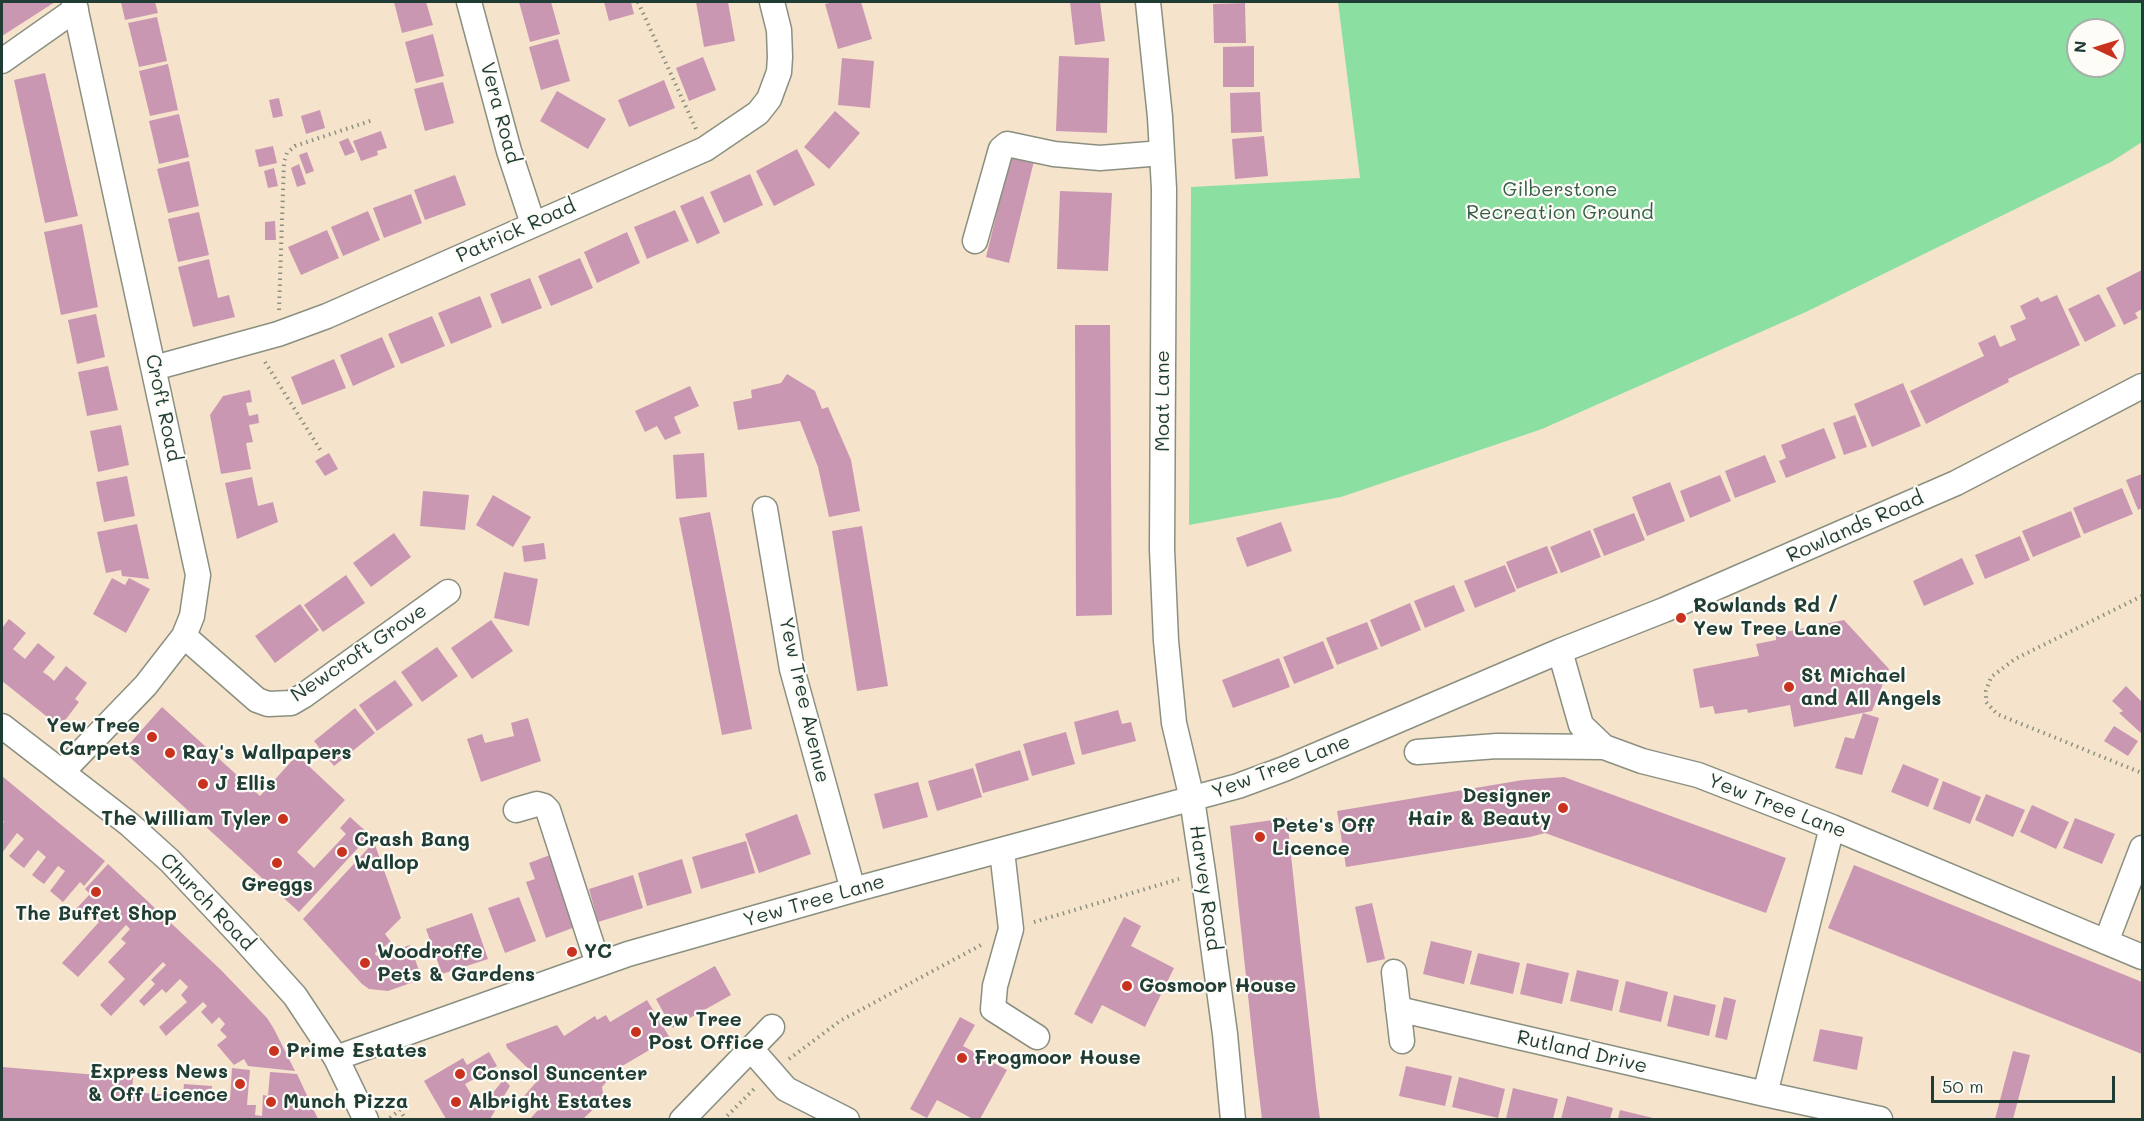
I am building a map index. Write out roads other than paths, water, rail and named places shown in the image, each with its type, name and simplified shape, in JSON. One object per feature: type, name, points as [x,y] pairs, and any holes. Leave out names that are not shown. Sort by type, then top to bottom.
[{"type":"street","name":"Vera Road","points":[[469,2],[509,151],[533,224]]},
{"type":"street","name":"Patrick Road","points":[[154,368],[278,334],[327,316],[705,148],[758,113],[769,99],[779,72],[780,57],[779,30],[772,2]]},
{"type":"street","name":"Moat Lane","points":[[1148,2],[1160,117],[1164,200],[1162,549],[1166,641],[1174,723],[1192,799]]},
{"type":"street","points":[[2,61],[75,5]]},
{"type":"street","name":"Croft Road","points":[[63,771],[146,685],[184,636],[192,616],[198,575],[75,5]]},
{"type":"street","points":[[975,241],[1001,149],[1008,144],[1054,154],[1100,158],[1162,153]]},
{"type":"street","name":"Rowlands Road","points":[[1560,651],[1664,610],[1956,483],[2142,386]]},
{"type":"street","name":"Yew Tree Avenue","points":[[765,508],[792,669],[853,890]]},
{"type":"street","name":"Newcroft Grove","points":[[184,636],[257,700],[268,704],[291,703],[448,592]]},
{"type":"street","name":"Yew Tree Lane","points":[[336,1058],[628,954],[853,890],[1238,786],[1284,769],[1560,651],[1581,725],[1604,747],[1642,761],[1698,775],[1832,827],[2142,957]]},
{"type":"street","name":"Church Road","points":[[2,726],[129,824],[170,861],[201,894],[295,996],[336,1058],[366,1119]]},
{"type":"street","points":[[1417,752],[1497,746],[1604,747]]},
{"type":"street","name":"Harvey Road","points":[[1192,799],[1225,1034],[1233,1119]]},
{"type":"street","points":[[516,810],[537,804],[548,810],[598,964]]},
{"type":"street","points":[[1765,1094],[1832,827]]},
{"type":"street","points":[[2106,942],[2142,848]]},
{"type":"street","points":[[1002,851],[1011,929],[995,986],[993,1009],[1037,1037]]},
{"type":"street","points":[[1394,972],[1402,1041]]},
{"type":"street","name":"Rutland Drive","points":[[1398,1010],[1880,1119]]},
{"type":"street","points":[[682,1119],[772,1028]]},
{"type":"street","points":[[751,1049],[786,1089],[846,1119]]},
{"type":"place","name":"Rowlands Rd / Yew Tree Lane","points":[[1681,618]]},
{"type":"place","name":"St Michael and All Angels","points":[[1789,687]]},
{"type":"place","name":"Yew Tree Carpets","points":[[152,737]]},
{"type":"place","name":"Ray's Wallpapers","points":[[170,753]]},
{"type":"place","name":"J Ellis","points":[[203,784]]},
{"type":"place","name":"Designer Hair & Beauty","points":[[1563,808]]},
{"type":"place","name":"The William Tyler","points":[[283,819]]},
{"type":"place","name":"Pete's Off Licence","points":[[1260,837]]},
{"type":"place","name":"Crash Bang Wallop","points":[[342,852]]},
{"type":"place","name":"Greggs","points":[[277,863]]},
{"type":"place","name":"The Buffet Shop","points":[[96,892]]},
{"type":"place","name":"YC","points":[[572,952]]},
{"type":"place","name":"Woodroffe Pets & Gardens","points":[[365,963]]},
{"type":"place","name":"Gosmoor House","points":[[1127,986]]},
{"type":"place","name":"Yew Tree Post Office","points":[[636,1032]]},
{"type":"place","name":"Prime Estates","points":[[274,1051]]},
{"type":"place","name":"Frogmoor House","points":[[962,1058]]},
{"type":"place","name":"Consol Suncenter","points":[[460,1074]]},
{"type":"place","name":"Express News & Off Licence","points":[[240,1084]]},
{"type":"place","name":"Munch Pizza","points":[[271,1102]]},
{"type":"place","name":"Albright Estates","points":[[456,1102]]},
{"type":"park label","name":"Gilberstone Recreation Ground","points":[[1560,202]]}]
